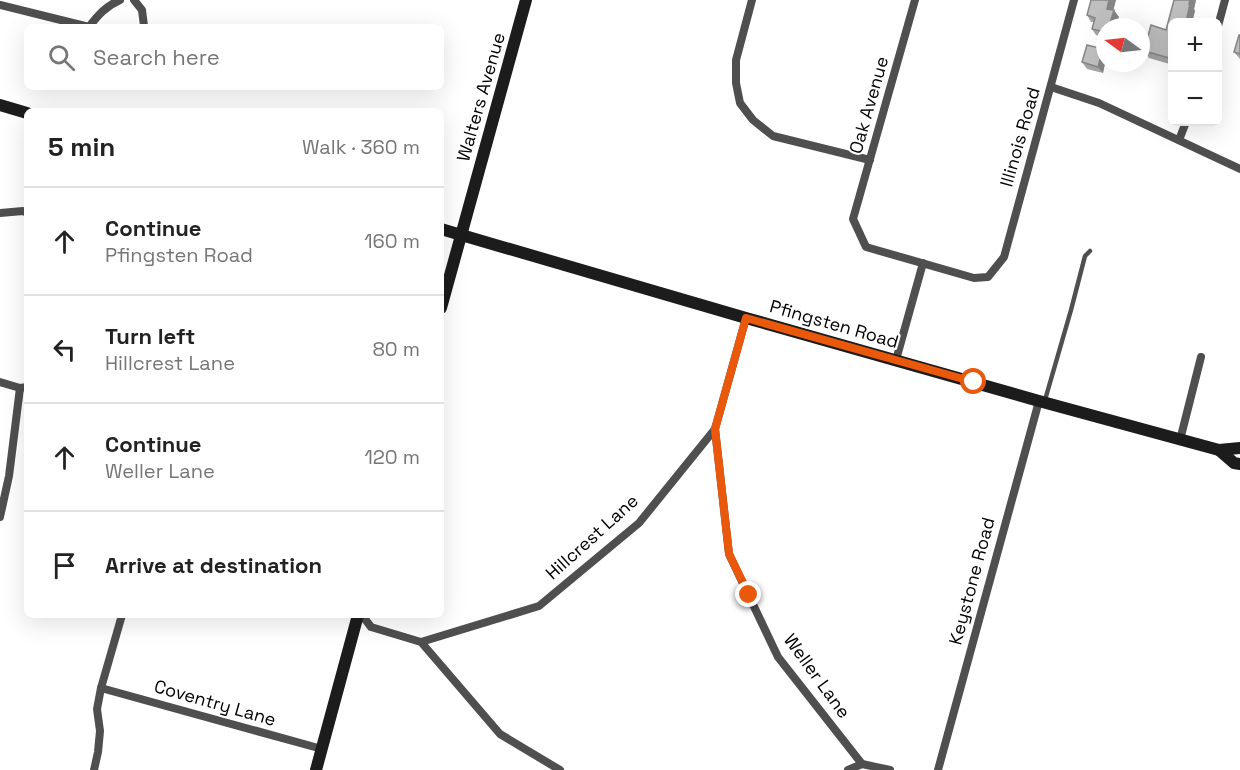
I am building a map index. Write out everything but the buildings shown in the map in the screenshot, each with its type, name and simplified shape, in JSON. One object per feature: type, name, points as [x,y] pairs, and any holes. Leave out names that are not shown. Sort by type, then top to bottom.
[{"type":"main road","name":"Walters Avenue","points":[[444,297],[526,0]]},
{"type":"main road","points":[[0,105],[24,112]]},
{"type":"main road","name":"Pfingsten Road","points":[[444,230],[1041,402],[1219,450],[1240,448]]},
{"type":"main road","name":"Pfingsten Road","points":[[1219,450],[1234,463],[1240,464]]},
{"type":"main road","points":[[316,770],[359,618]]},
{"type":"street","points":[[91,24],[101,12],[120,0]]},
{"type":"street","points":[[134,0],[142,10],[144,24]]},
{"type":"street","points":[[752,0],[736,60],[736,83],[740,103],[753,120],[773,136],[870,160]]},
{"type":"street","name":"Oak Avenue","points":[[915,0],[853,219],[866,247],[923,263]]},
{"type":"street","name":"Illinois Road","points":[[923,263],[974,278],[988,278],[1004,257],[1074,0]]},
{"type":"street","points":[[1220,18],[1225,0]]},
{"type":"street","points":[[0,5],[77,24]]},
{"type":"street","points":[[1051,87],[1099,103],[1240,170]]},
{"type":"street","points":[[1179,140],[1184,126]]},
{"type":"street","points":[[0,213],[24,211]]},
{"type":"street","points":[[896,360],[923,263]]},
{"type":"street","name":"Hillcrest Lane","points":[[421,642],[539,606],[639,523],[715,429],[746,318]]},
{"type":"street","points":[[1180,440],[1201,357]]},
{"type":"street","points":[[0,382],[23,387],[0,517]]},
{"type":"street","name":"Keystone Road","points":[[938,770],[1041,402]]},
{"type":"street","name":"Weller Lane","points":[[715,429],[729,554],[778,657],[862,764]]},
{"type":"street","points":[[94,770],[100,731],[97,709],[100,688],[121,618]]},
{"type":"street","points":[[363,618],[371,627],[421,642],[500,734],[560,770]]},
{"type":"street","name":"Coventry Lane","points":[[100,688],[321,749]]},
{"type":"street","points":[[848,770],[862,764],[890,770]]},
{"type":"lane","points":[[1041,402],[1071,310],[1085,256],[1090,251]]},
{"type":"route","points":[[749,595],[729,554],[715,429],[746,318],[974,382]]}]
